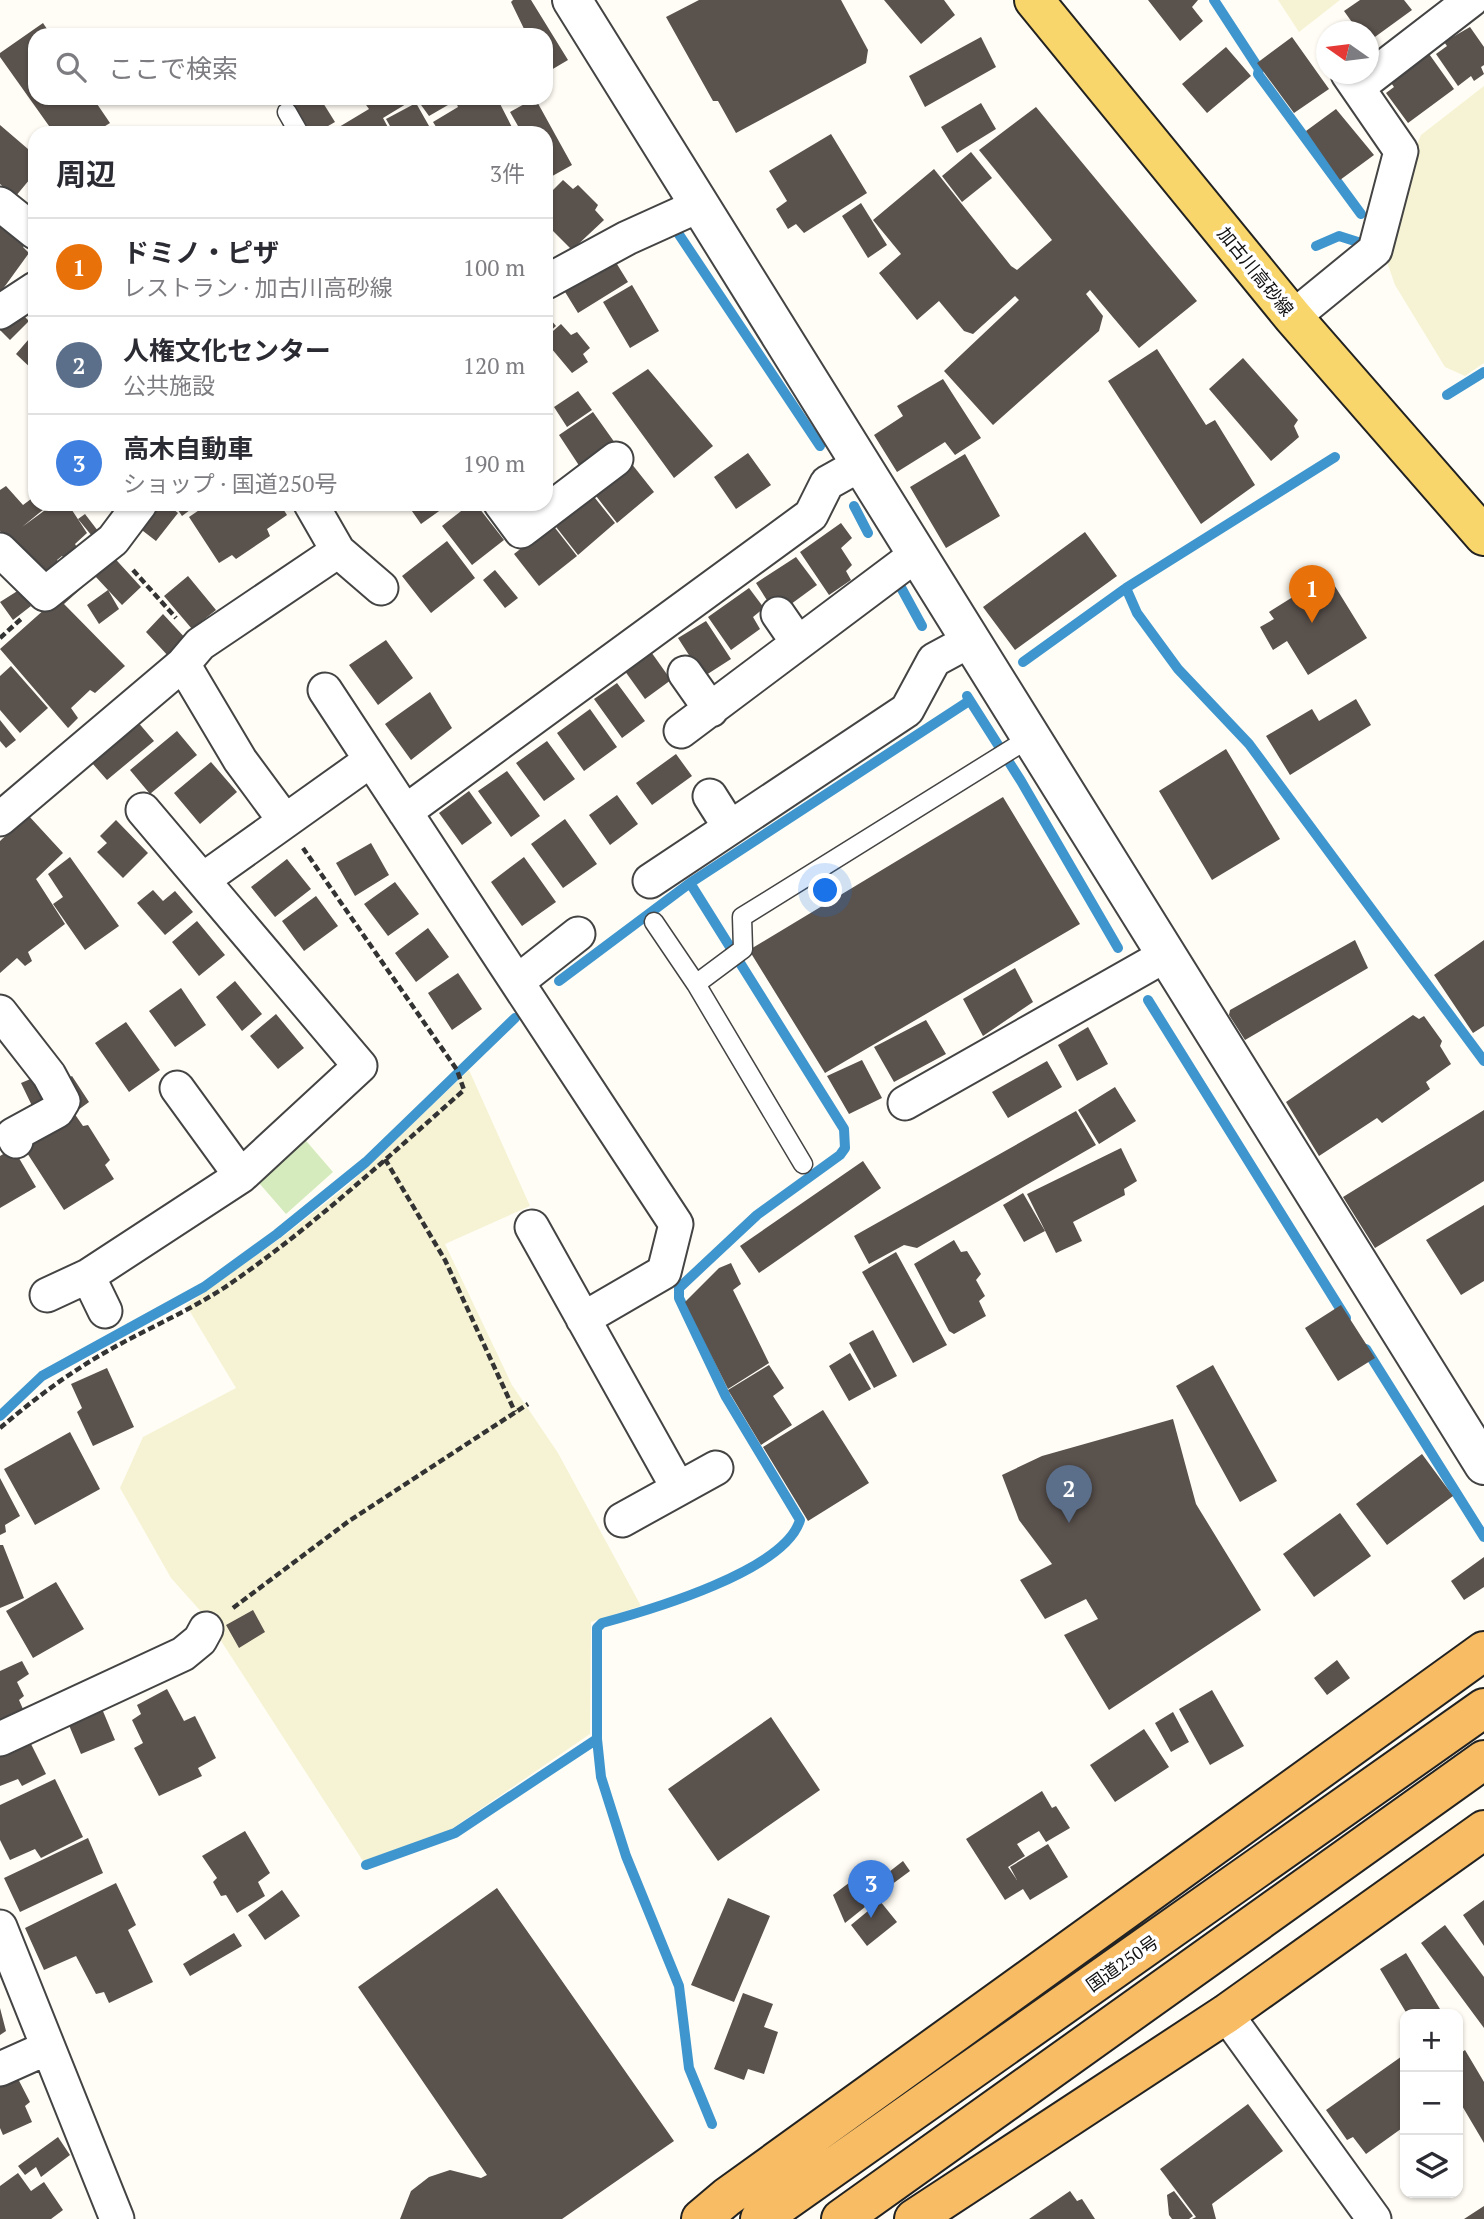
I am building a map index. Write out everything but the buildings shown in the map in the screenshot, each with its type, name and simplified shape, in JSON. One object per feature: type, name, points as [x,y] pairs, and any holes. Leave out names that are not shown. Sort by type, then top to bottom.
[{"type":"highway","points":[[701,2219],[727,2197],[1484,1651]]},
{"type":"highway","name":"国道250号","points":[[760,2219],[1484,1708]]},
{"type":"highway","points":[[841,2219],[1484,1760]]},
{"type":"highway","points":[[914,2219],[1226,2014],[1484,1830]]},
{"type":"main road","name":"加古川高砂線","points":[[1034,0],[1293,317],[1484,536]]},
{"type":"street","points":[[572,0],[971,640],[1024,742],[1166,955],[1484,1465]]},
{"type":"street","points":[[1379,62],[1471,0]]},
{"type":"street","points":[[1293,317],[1375,250],[1401,151],[1356,84]]},
{"type":"street","points":[[0,204],[28,226]]},
{"type":"street","points":[[553,278],[627,238],[700,205]]},
{"type":"street","points":[[0,312],[28,294]]},
{"type":"street","points":[[553,507],[616,459]]},
{"type":"street","points":[[405,812],[811,515],[827,483],[861,464]]},
{"type":"street","points":[[0,551],[45,594],[113,540],[135,511]]},
{"type":"street","points":[[315,511],[338,551],[381,588]]},
{"type":"street","points":[[506,511],[521,531],[547,511]]},
{"type":"street","points":[[0,819],[192,654],[338,551]]},
{"type":"street","points":[[681,731],[917,554]]},
{"type":"street","points":[[778,614],[798,643]]},
{"type":"street","points":[[649,881],[906,710],[934,660],[971,640]]},
{"type":"street","points":[[192,654],[240,760],[285,821]]},
{"type":"street","points":[[685,673],[711,710]]},
{"type":"street","points":[[325,690],[676,1224],[664,1272],[583,1318]]},
{"type":"street","points":[[204,879],[371,760]]},
{"type":"street","points":[[710,796],[729,826]]},
{"type":"street","points":[[47,1295],[88,1276],[241,1176],[360,1066],[143,810]]},
{"type":"street","points":[[517,982],[578,934]]},
{"type":"street","points":[[905,1103],[1166,955]]},
{"type":"street","points":[[0,1012],[49,1075],[64,1101],[57,1111],[13,1135],[8,1145]]},
{"type":"street","points":[[177,1088],[241,1176]]},
{"type":"street","points":[[531,1227],[678,1488]]},
{"type":"street","points":[[88,1276],[104,1311]]},
{"type":"street","points":[[622,1520],[716,1468]]},
{"type":"street","points":[[0,1739],[183,1654],[200,1640],[206,1629]]},
{"type":"street","points":[[0,1927],[117,2219]]},
{"type":"street","points":[[1226,2014],[1374,2219]]},
{"type":"street","points":[[0,2068],[47,2048]]},
{"type":"lane","points":[[288,112],[295,126]]},
{"type":"lane","points":[[696,984],[743,949],[742,917],[1024,742]]},
{"type":"lane","points":[[654,922],[696,984],[803,1164]]},
{"type":"path","points":[[113,540],[121,556],[192,654]]},
{"type":"path","points":[[385,1159],[445,1260],[515,1412]]},
{"type":"path","points":[[206,1629],[349,1521],[528,1404]]},
{"type":"shaded area","points":[[1278,0],[1340,0],[1299,32]]},
{"type":"shaded area","points":[[1484,86],[1484,363],[1465,376],[1445,367],[1395,285],[1387,262],[1406,169],[1421,135]]},
{"type":"shaded area","points":[[469,1070],[530,1206],[445,1244],[512,1385],[558,1453],[641,1606],[591,1622],[590,1734],[450,1830],[363,1861],[205,1616],[171,1578],[120,1488],[143,1437],[236,1388],[186,1305],[285,1235],[348,1185]]},
{"type":"green space","points":[[301,1135],[333,1172],[286,1214],[253,1176]]},
{"type":"waterway","points":[[1214,0],[1259,69],[1258,74],[1361,214]]},
{"type":"waterway","points":[[676,230],[820,446]]},
{"type":"waterway","points":[[1316,246],[1339,236],[1361,243]]},
{"type":"waterway","points":[[1447,395],[1484,372]]},
{"type":"waterway","points":[[1023,662],[1126,588],[1335,457]]},
{"type":"waterway","points":[[854,506],[868,533]]},
{"type":"waterway","points":[[898,582],[922,626]]},
{"type":"waterway","points":[[1126,588],[1137,613],[1178,669],[1249,744],[1484,1061]]},
{"type":"waterway","points":[[967,696],[1021,781],[1118,948]]},
{"type":"waterway","points":[[559,981],[690,883],[969,701]]},
{"type":"waterway","points":[[597,1739],[597,1628],[602,1623],[682,1598],[743,1572],[769,1556],[789,1539],[800,1520],[726,1397],[679,1298],[679,1288],[757,1215],[840,1155],[845,1148],[844,1129],[690,883]]},
{"type":"waterway","points":[[1148,1000],[1346,1318]]},
{"type":"waterway","points":[[0,1416],[42,1376],[204,1287],[277,1234],[366,1162],[515,1018]]},
{"type":"waterway","points":[[1366,1349],[1484,1537]]},
{"type":"waterway","points":[[366,1865],[455,1833],[597,1739],[601,1777],[626,1856],[679,1986],[689,2068],[712,2124]]},
{"type":"place","name":"ドミノ・ピザ","points":[[1312,623]]},
{"type":"place","name":"人権文化センター","points":[[1069,1523]]},
{"type":"place","name":"高木自動車","points":[[871,1918]]}]
